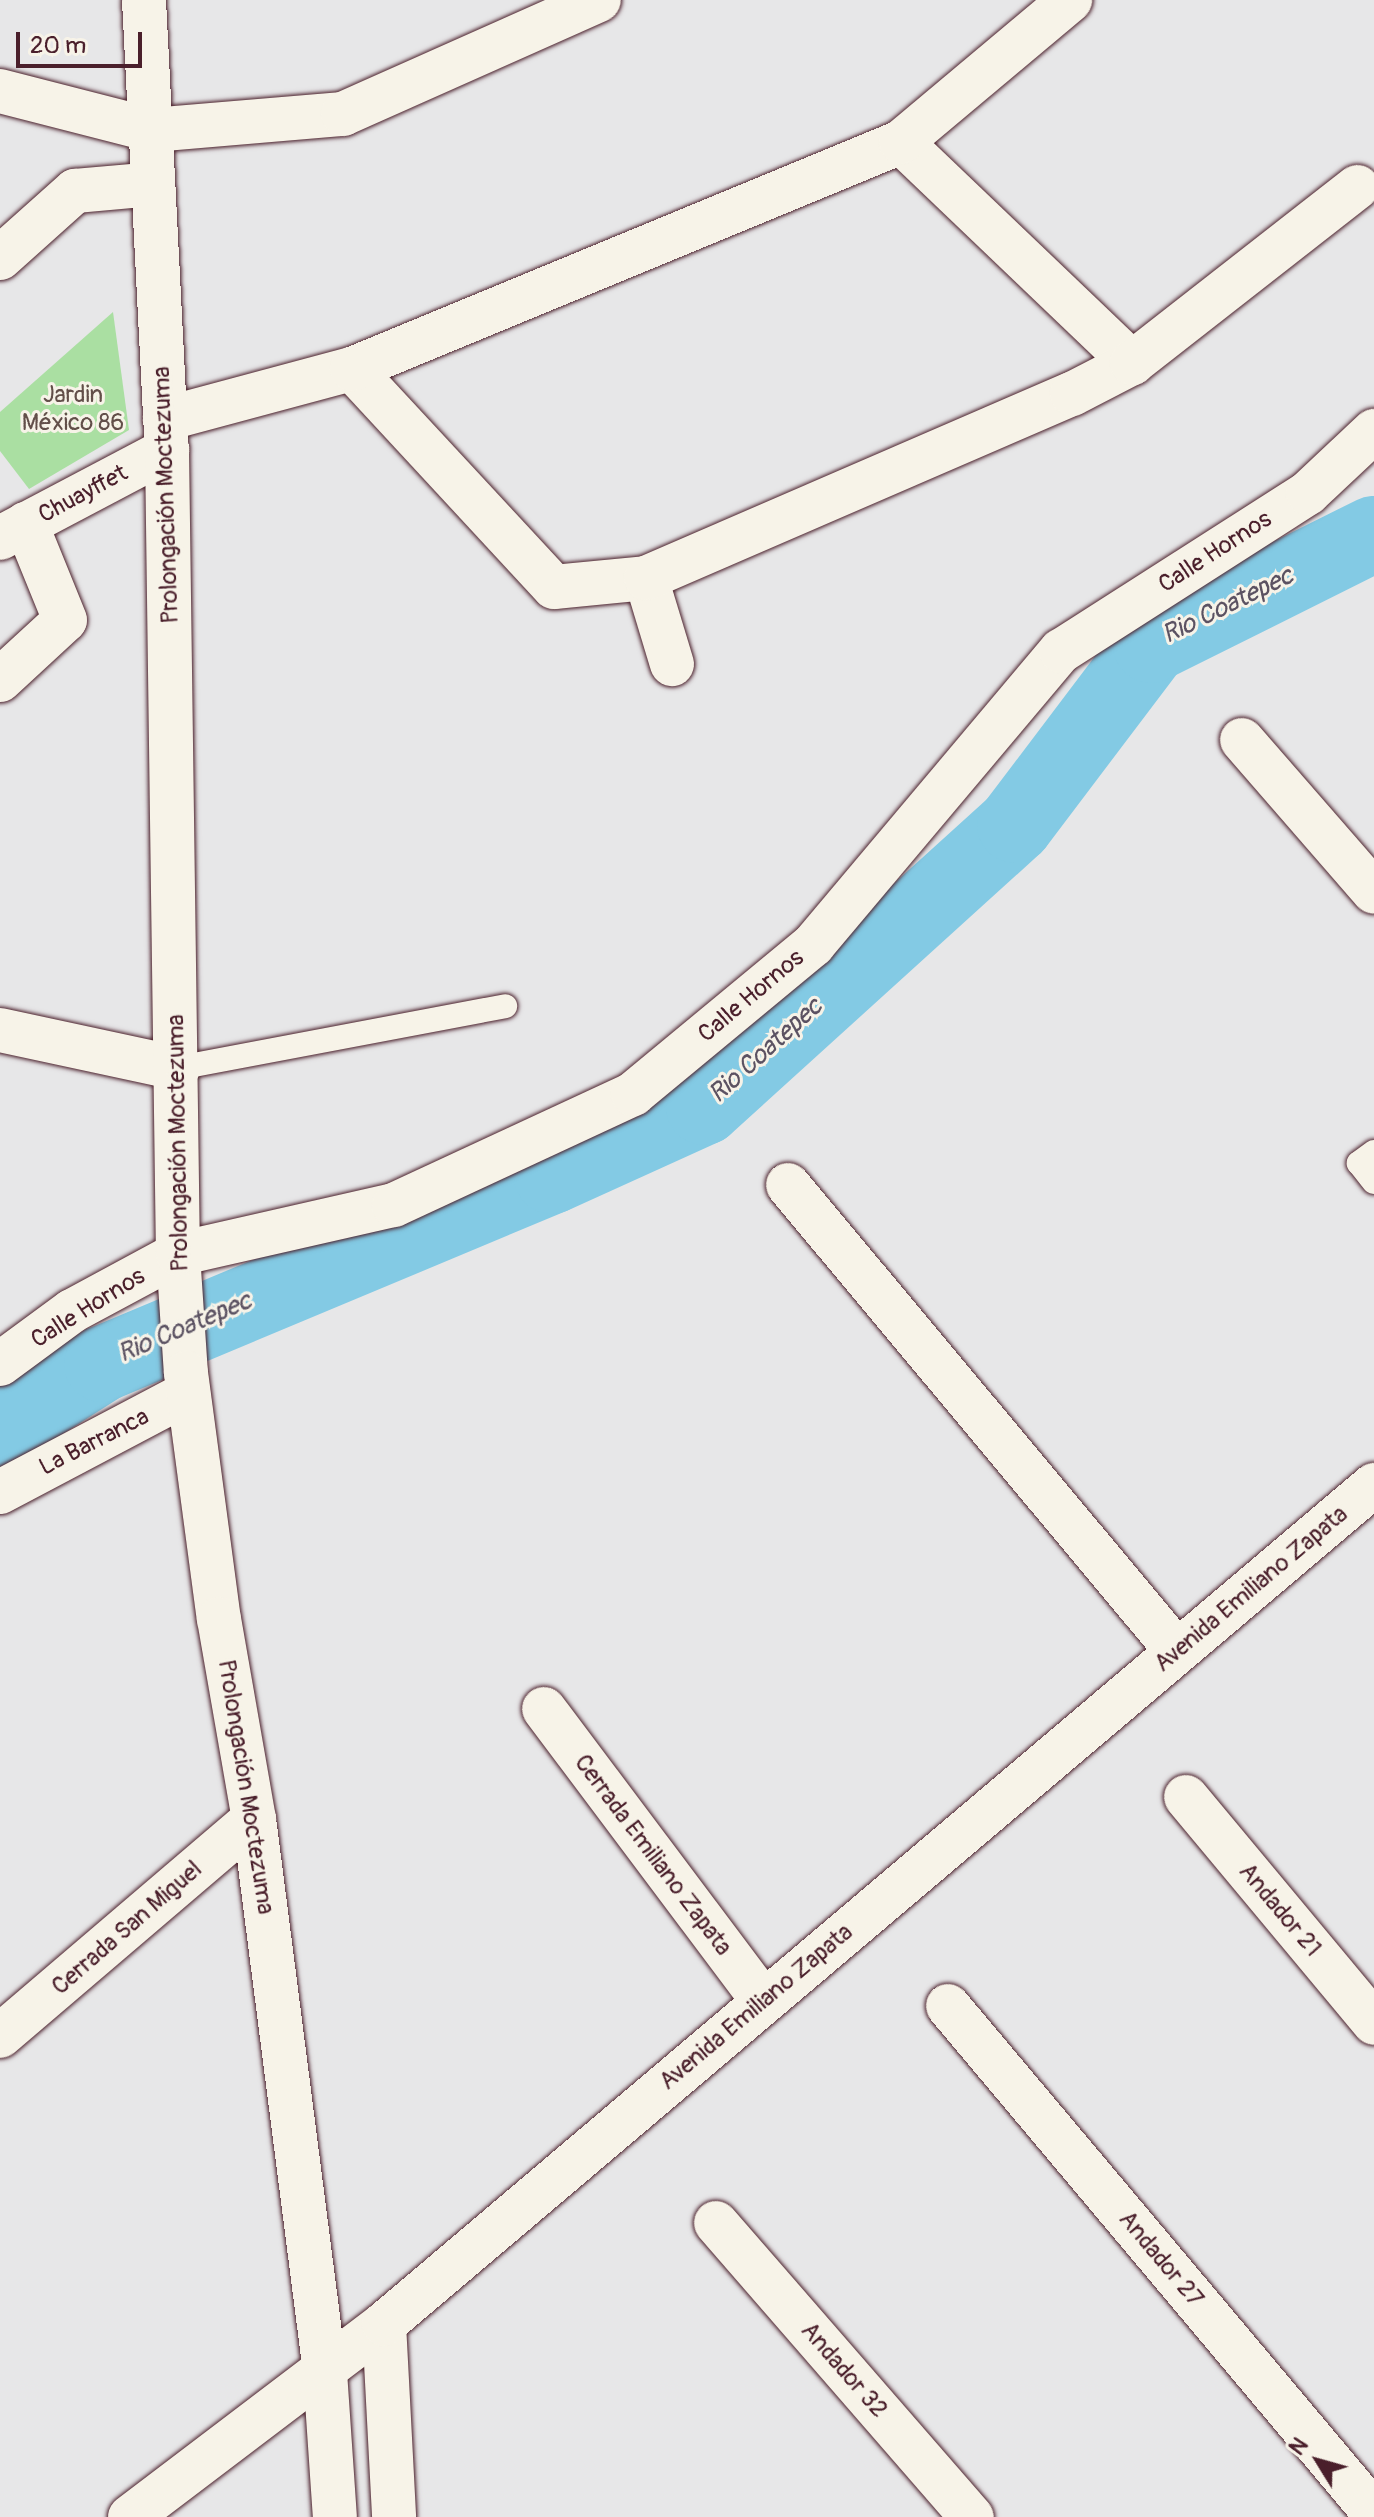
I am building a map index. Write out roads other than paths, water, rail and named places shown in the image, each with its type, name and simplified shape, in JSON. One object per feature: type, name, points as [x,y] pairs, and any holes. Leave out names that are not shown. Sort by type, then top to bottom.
[{"type":"street","name":"Prolongación Moctezuma","points":[[144,0],[166,434],[179,1265],[187,1383],[219,1619],[254,1819],[325,2372],[335,2517]]},
{"type":"street","points":[[0,91],[152,130],[343,114],[599,0]]},
{"type":"street","name":"Chuayffet","points":[[13,531],[166,434],[352,369],[901,142],[1070,0]]},
{"type":"street","points":[[901,142],[1132,363]]},
{"type":"street","points":[[0,258],[75,191],[153,184]]},
{"type":"street","points":[[352,369],[554,587],[646,578],[1072,394],[1132,363],[1357,187]]},
{"type":"street","name":"Calle Hornos","points":[[0,1364],[72,1311],[179,1265],[394,1205],[633,1094],[813,945],[1061,651],[1308,493],[1374,431]]},
{"type":"street","points":[[0,680],[65,620],[13,531]]},
{"type":"street","points":[[646,578],[672,664]]},
{"type":"street","points":[[1242,740],[1374,892]]},
{"type":"street","points":[[0,1030],[178,1068]]},
{"type":"street","points":[[788,1185],[1177,1651]]},
{"type":"street","name":"La Barranca","points":[[0,1492],[187,1383]]},
{"type":"street","name":"Avenida Emiliano Zapata","points":[[130,2517],[325,2372],[384,2324],[1374,1485]]},
{"type":"street","name":"Cerrada Emiliano Zapata","points":[[544,1709],[763,2001]]},
{"type":"street","name":"Andador 21","points":[[1186,1797],[1374,2023]]},
{"type":"street","name":"Cerrada San Miguel","points":[[0,2036],[254,1819]]},
{"type":"street","name":"Andador 27","points":[[948,2006],[1374,2513]]},
{"type":"street","name":"Andador 32","points":[[716,2223],[972,2517]]},
{"type":"street","points":[[384,2324],[394,2517]]},
{"type":"lane","points":[[178,1068],[505,1006]]},
{"type":"lane","points":[[1374,1152],[1359,1163],[1374,1182]]},
{"type":"waterway","name":"Rio Coatepec","points":[[0,1429],[102,1364],[552,1176],[704,1107],[1015,825],[1151,645],[1374,534]]},
{"type":"park label","name":"Jardin México 86","points":[[73,409]]}]
